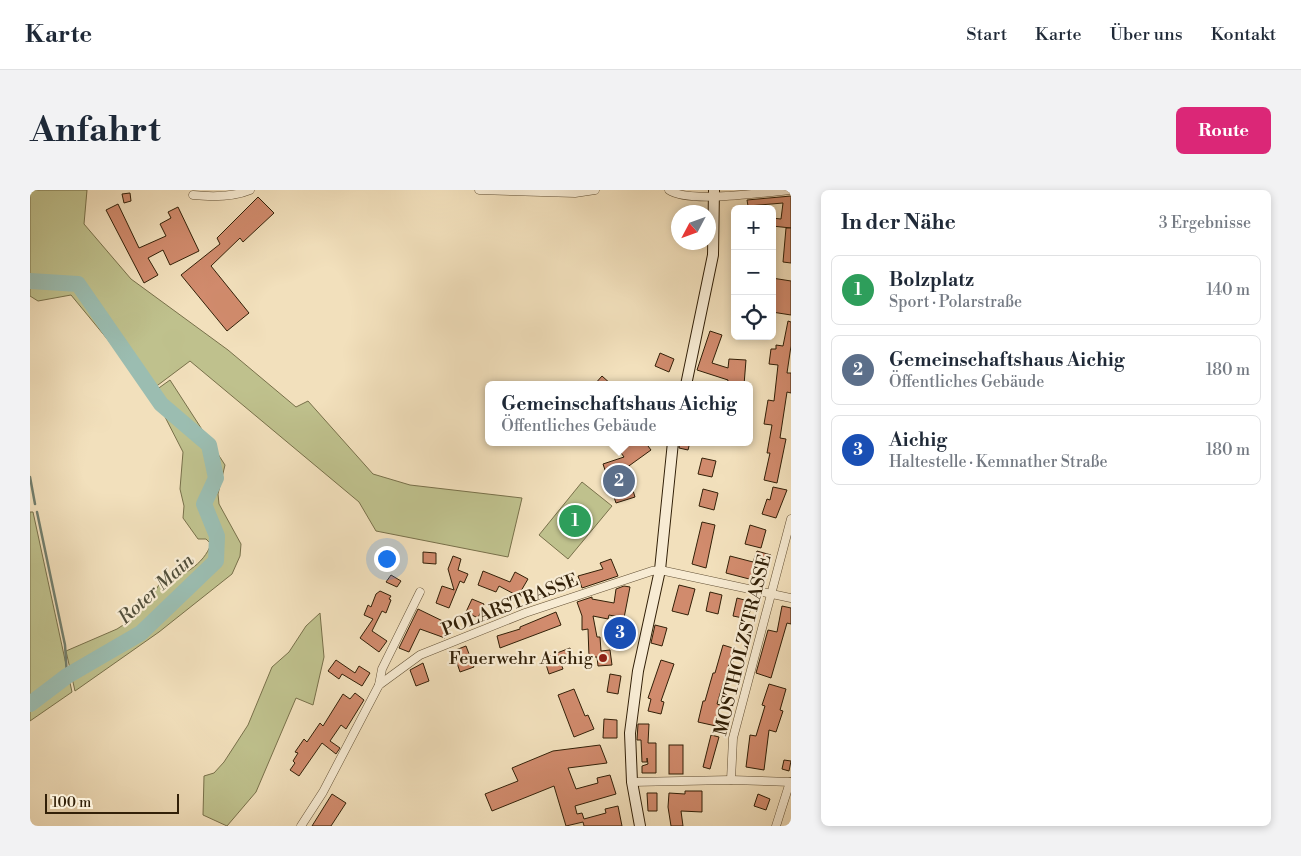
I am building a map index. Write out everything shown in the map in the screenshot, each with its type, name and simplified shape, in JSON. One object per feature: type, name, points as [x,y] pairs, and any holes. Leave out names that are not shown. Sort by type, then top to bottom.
[{"type":"main road","points":[[687,381],[713,255],[715,193]]},
{"type":"main road","points":[[640,826],[632,782],[630,732],[640,664],[660,570],[673,446]]},
{"type":"street","points":[[193,195],[208,197],[242,193],[250,190]]},
{"type":"street","points":[[479,190],[575,193],[595,190]]},
{"type":"street","points":[[669,190],[674,194],[791,190]]},
{"type":"street","name":"MOSTHOLZSTRASSE","points":[[731,780],[733,738],[791,519]]},
{"type":"street","points":[[660,570],[791,598]]},
{"type":"street","name":"POLARSTRASSE","points":[[379,685],[420,655],[508,619],[652,571],[660,570]]},
{"type":"street","name":"POLARSTRASSE","points":[[301,826],[323,792],[379,685],[382,669],[420,592]]},
{"type":"street","points":[[632,782],[731,780],[791,782],[776,826]]},
{"type":"green space","points":[[30,190],[87,190],[84,224],[131,279],[228,350],[296,407],[308,401],[373,474],[410,485],[522,498],[508,557],[376,531],[359,502],[190,361],[150,391],[71,295],[38,301],[30,296]]},
{"type":"green space","points":[[170,380],[225,465],[218,494],[219,504],[241,544],[240,556],[232,574],[159,632],[75,691],[66,651],[117,629],[134,618],[142,605],[153,595],[161,581],[177,577],[198,564],[211,544],[206,539],[198,539],[183,518],[184,506],[180,489],[183,452],[163,413],[149,395]]},
{"type":"green space","points":[[582,482],[612,506],[568,559],[539,535]]},
{"type":"green space","points":[[30,512],[33,512],[72,692],[30,721]]},
{"type":"green space","points":[[320,613],[324,657],[313,705],[296,698],[256,792],[227,826],[203,815],[204,776],[214,773],[224,762],[248,725],[272,667],[289,652],[306,626]]},
{"type":"building","points":[[130,193],[131,201],[124,203],[122,194]]},
{"type":"building","points":[[791,196],[791,228],[776,226],[776,218],[781,219],[783,203],[748,205],[747,200]]},
{"type":"building","points":[[258,197],[274,213],[243,242],[240,238],[211,266],[249,313],[227,331],[181,275],[220,244],[217,238]]},
{"type":"building","points":[[118,204],[139,248],[166,236],[160,224],[171,218],[168,212],[178,207],[199,251],[170,265],[163,250],[148,258],[158,275],[144,283],[106,210]]},
{"type":"building","points":[[786,228],[791,228],[791,263],[783,262]]},
{"type":"building","points":[[776,279],[791,281],[791,315],[776,313]]},
{"type":"building","points":[[788,321],[791,322],[791,346],[787,373],[791,373],[791,393],[787,392],[780,438],[786,439],[777,483],[764,480],[770,453],[767,453],[772,425],[764,424],[768,400],[774,401],[778,365],[769,364],[771,349],[776,349],[776,345],[783,346]]},
{"type":"building","points":[[710,331],[722,335],[712,363],[728,368],[729,359],[746,360],[744,381],[728,381],[697,370]]},
{"type":"building","points":[[660,353],[674,359],[669,372],[655,366]]},
{"type":"building","points":[[602,376],[608,381],[598,381]]},
{"type":"building","points":[[624,446],[648,446],[651,450],[626,468],[635,497],[616,503],[603,464],[624,457],[619,450]]},
{"type":"building","points":[[679,446],[689,446],[688,450],[679,448]]},
{"type":"building","points":[[702,458],[716,461],[712,477],[698,474]]},
{"type":"building","points":[[773,487],[787,490],[776,518],[762,514],[767,499],[770,500]]},
{"type":"building","points":[[703,489],[718,493],[714,510],[699,506]]},
{"type":"building","points":[[702,522],[715,525],[706,568],[692,564]]},
{"type":"building","points":[[750,525],[766,530],[761,548],[745,544]]},
{"type":"building","points":[[757,551],[771,555],[769,563],[762,562],[757,581],[726,573],[730,556],[753,562]]},
{"type":"building","points":[[423,552],[436,553],[436,564],[423,563]]},
{"type":"building","points":[[453,556],[461,559],[458,570],[468,574],[464,583],[460,581],[449,608],[436,603],[442,586],[454,590],[448,569]]},
{"type":"building","points":[[611,559],[618,576],[582,588],[578,576],[603,569],[600,563]]},
{"type":"building","points":[[483,571],[510,582],[515,572],[528,579],[518,596],[499,586],[496,592],[478,585]]},
{"type":"building","points":[[391,575],[401,581],[397,587],[386,582]]},
{"type":"building","points":[[679,585],[695,589],[688,615],[672,611]]},
{"type":"building","points":[[624,586],[630,587],[624,618],[609,615],[608,619],[593,616],[597,637],[600,637],[601,651],[610,650],[612,665],[598,666],[597,657],[589,657],[588,629],[582,630],[582,616],[577,602],[592,597],[592,599],[614,603],[616,589]]},
{"type":"building","points":[[380,591],[391,596],[389,599],[391,600],[386,613],[382,611],[372,631],[387,641],[379,652],[360,638],[373,619],[364,615],[368,605],[371,607],[376,594]]},
{"type":"building","points":[[710,592],[722,595],[718,614],[706,611]]},
{"type":"building","points":[[737,598],[752,602],[748,619],[733,616]]},
{"type":"building","points":[[472,599],[484,604],[478,618],[466,612]]},
{"type":"building","points":[[782,606],[791,608],[791,624],[787,623],[771,678],[756,673],[768,630],[777,632]]},
{"type":"building","points":[[418,609],[451,625],[445,638],[420,629],[409,652],[399,648]]},
{"type":"building","points":[[556,612],[561,625],[500,648],[497,636],[520,629],[520,627]]},
{"type":"building","points":[[655,625],[667,628],[662,646],[651,643]]},
{"type":"building","points":[[723,645],[736,649],[732,665],[729,664],[717,704],[720,705],[716,726],[698,722],[703,701],[705,701],[713,673],[715,673]]},
{"type":"building","points":[[466,646],[474,667],[460,672],[453,651]]},
{"type":"building","points":[[570,648],[573,656],[560,661],[563,669],[549,674],[544,658]]},
{"type":"building","points":[[336,660],[355,673],[359,666],[370,673],[362,686],[342,674],[339,679],[328,671]]},
{"type":"building","points":[[661,660],[674,664],[661,701],[664,702],[661,714],[648,711],[651,699],[648,698]]},
{"type":"building","points":[[423,663],[429,681],[416,686],[410,670]]},
{"type":"building","points":[[610,674],[621,676],[618,694],[607,692]]},
{"type":"building","points":[[769,684],[786,689],[780,710],[783,711],[776,732],[769,730],[764,770],[746,767],[750,735],[756,736],[765,706],[762,705]]},
{"type":"building","points":[[574,689],[585,716],[588,715],[594,729],[574,737],[558,695]]},
{"type":"building","points":[[355,693],[364,700],[346,729],[341,725],[330,741],[340,748],[336,754],[322,743],[299,776],[290,770],[295,763],[293,761],[298,753],[295,752],[304,739],[307,742],[320,723],[323,726],[343,694],[350,699]]},
{"type":"building","points":[[604,719],[617,720],[617,738],[603,738]]},
{"type":"building","points":[[638,724],[649,724],[648,743],[656,743],[656,773],[642,773],[642,766],[648,764],[647,758],[647,762],[642,762],[641,740],[637,740]]},
{"type":"building","points":[[711,735],[719,737],[710,769],[703,767]]},
{"type":"building","points":[[600,745],[607,763],[568,768],[576,789],[598,783],[597,778],[610,775],[616,794],[575,806],[577,814],[582,813],[584,819],[606,813],[605,809],[618,806],[622,826],[584,826],[583,822],[566,826],[554,786],[492,811],[485,794],[518,781],[512,768],[553,751]]},
{"type":"building","points":[[669,745],[683,745],[683,774],[669,774]]},
{"type":"building","points":[[784,760],[791,761],[789,771],[782,769]]},
{"type":"building","points":[[685,791],[702,791],[702,812],[681,811],[683,826],[671,826],[668,807],[669,793],[685,794]]},
{"type":"building","points":[[647,793],[657,793],[657,811],[648,811]]},
{"type":"building","points":[[332,794],[346,803],[331,826],[312,826]]},
{"type":"building","points":[[758,794],[770,799],[766,810],[754,806]]},
{"type":"waterway","name":"Roter Main","points":[[30,281],[78,284],[161,404],[209,445],[216,478],[204,504],[217,536],[216,561],[141,633],[67,676],[30,704]]},
{"type":"waterway","points":[[30,477],[35,504]]},
{"type":"waterway","points":[[37,512],[65,645],[67,676]]},
{"type":"place","name":"Gemeinschaftshaus Aichig","points":[[619,481]]},
{"type":"place","name":"Bolzplatz","points":[[575,521]]},
{"type":"place","name":"Aichig","points":[[620,633]]},
{"type":"place","name":"Feuerwehr Aichig","points":[[603,658]]}]
